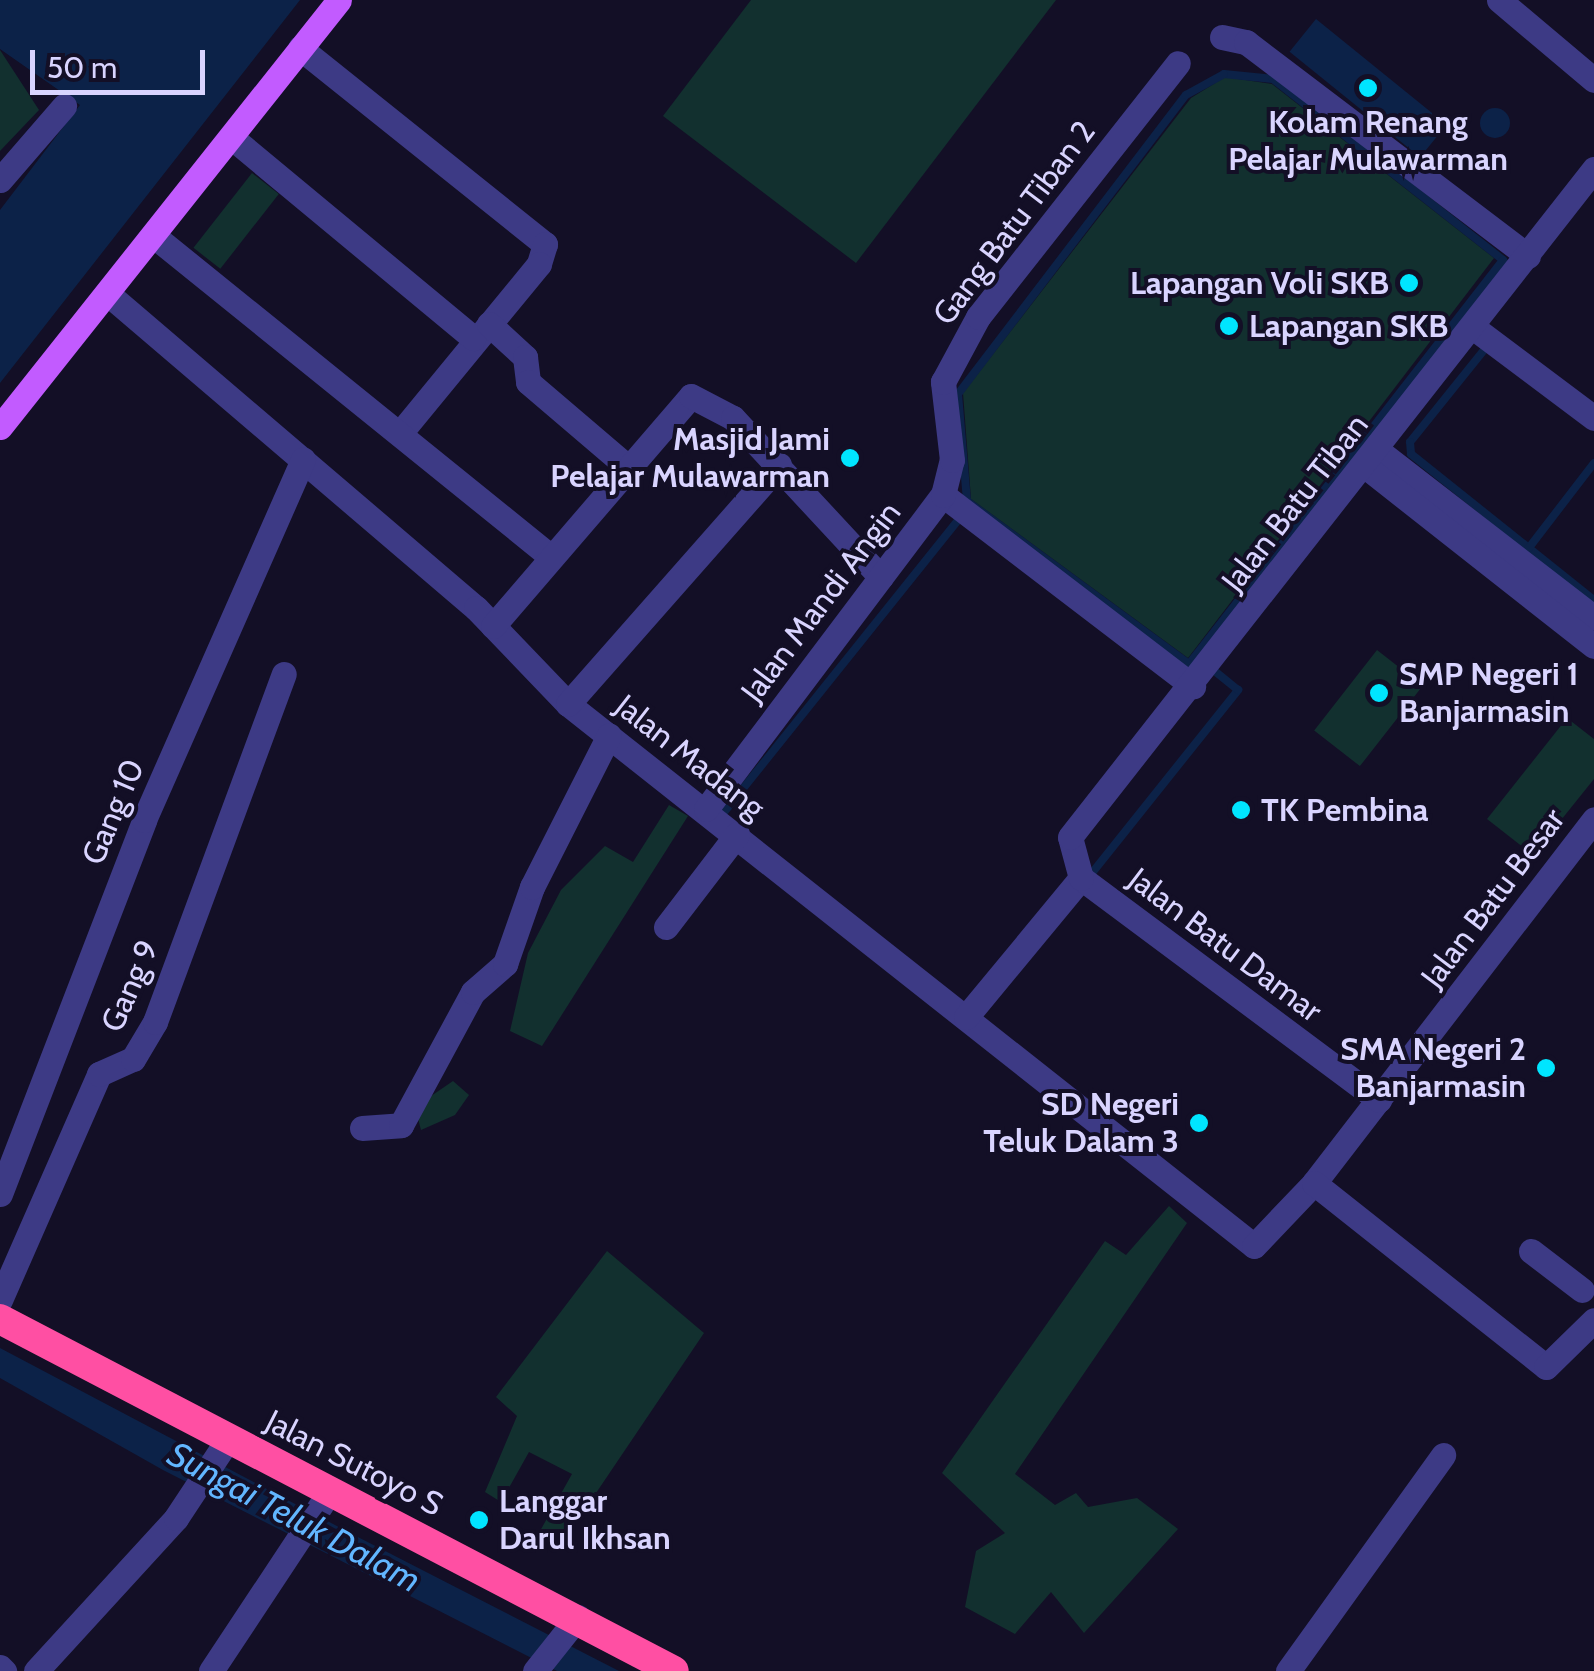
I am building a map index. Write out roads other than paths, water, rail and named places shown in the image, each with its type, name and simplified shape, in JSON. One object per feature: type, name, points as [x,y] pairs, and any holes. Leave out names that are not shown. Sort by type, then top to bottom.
[{"type":"highway","name":"Jalan Sutoyo S","points":[[0,1319],[224,1447],[570,1625],[674,1671]]},
{"type":"main road","points":[[0,427],[339,0]]},
{"type":"street","points":[[1499,0],[1594,80]]},
{"type":"street","points":[[1222,37],[1246,42],[1528,256]]},
{"type":"street","points":[[300,48],[542,238],[539,264],[402,431]]},
{"type":"street","name":"Gang Batu Tiban 2","points":[[943,495],[952,460],[943,382],[954,357],[1178,63]]},
{"type":"street","points":[[0,180],[64,106]]},
{"type":"street","points":[[231,137],[481,330],[525,358],[528,382],[624,464]]},
{"type":"street","name":"Jalan Batu Tiban","points":[[1080,878],[1070,837],[1474,328],[1594,169]]},
{"type":"street","points":[[154,236],[402,431],[550,556]]},
{"type":"street","name":"Jalan Madang","points":[[108,293],[493,626],[568,704],[706,809],[1254,1246]]},
{"type":"street","points":[[1474,328],[1594,418]]},
{"type":"street","points":[[493,626],[624,464],[691,396],[733,418],[881,577]]},
{"type":"street","points":[[1371,458],[1594,618]]},
{"type":"street","points":[[1371,458],[1594,646]]},
{"type":"street","name":"Gang 10","points":[[0,1194],[137,838],[303,460]]},
{"type":"street","points":[[568,704],[779,465]]},
{"type":"street","name":"Jalan Mandi Angin","points":[[706,809],[943,495],[1193,686]]},
{"type":"street","name":"Gang 9","points":[[0,1300],[99,1074],[133,1058],[155,1022],[284,674]]},
{"type":"street","points":[[362,1128],[401,1126],[472,992],[505,964],[532,887],[610,735]]},
{"type":"street","name":"Jalan Batu Besar","points":[[1254,1246],[1314,1183],[1594,819]]},
{"type":"street","points":[[666,926],[737,834]]},
{"type":"street","points":[[966,1017],[1080,878]]},
{"type":"street","name":"Jalan Batu Damar","points":[[1080,878],[1379,1100]]},
{"type":"street","points":[[1314,1183],[1546,1367],[1594,1320]]},
{"type":"street","points":[[1531,1251],[1590,1288]]},
{"type":"street","points":[[36,1671],[197,1492],[224,1447]]},
{"type":"street","points":[[1288,1671],[1443,1455]]},
{"type":"street","points":[[211,1671],[326,1500]]},
{"type":"street","points":[[536,1669],[570,1625]]},
{"type":"water","points":[[0,0],[300,0],[0,383],[0,210],[80,105],[0,49]]},
{"type":"water","name":"Kolam Renang Pelajar Mulawarman","points":[[1316,19],[1447,125],[1420,157],[1290,52]]},
{"type":"water","points":[[1495,108],[1506,112],[1510,123],[1506,134],[1495,138],[1484,134],[1480,123],[1484,112]]},
{"type":"water","name":"Sungai Teluk Dalam","points":[[0,1348],[619,1671],[557,1671],[163,1470],[0,1378]]},
{"type":"waterway","points":[[1224,74],[1273,79],[1503,260],[1189,664],[967,501],[958,394],[1186,95],[1224,74]]},
{"type":"waterway","points":[[1484,350],[1410,442],[1411,454],[1594,600]]},
{"type":"waterway","points":[[1528,549],[1594,463]]},
{"type":"waterway","points":[[725,811],[962,515]]},
{"type":"waterway","points":[[1088,878],[1238,690],[1211,668]]},
{"type":"place","name":"Kolam Renang Pelajar Mulawarman","points":[[1368,88]]},
{"type":"place","name":"Lapangan Voli SKB","points":[[1409,283]]},
{"type":"place","name":"Lapangan SKB","points":[[1229,326]]},
{"type":"place","name":"Masjid Jami Pelajar Mulawarman","points":[[850,458]]},
{"type":"place","name":"SMP Negeri 1 Banjarmasin","points":[[1379,693]]},
{"type":"place","name":"TK Pembina","points":[[1241,810]]},
{"type":"place","name":"SMA Negeri 2 Banjarmasin","points":[[1546,1068]]},
{"type":"place","name":"SD Negeri Teluk Dalam 3","points":[[1199,1123]]},
{"type":"place","name":"Langgar Darul Ikhsan","points":[[479,1520]]}]
